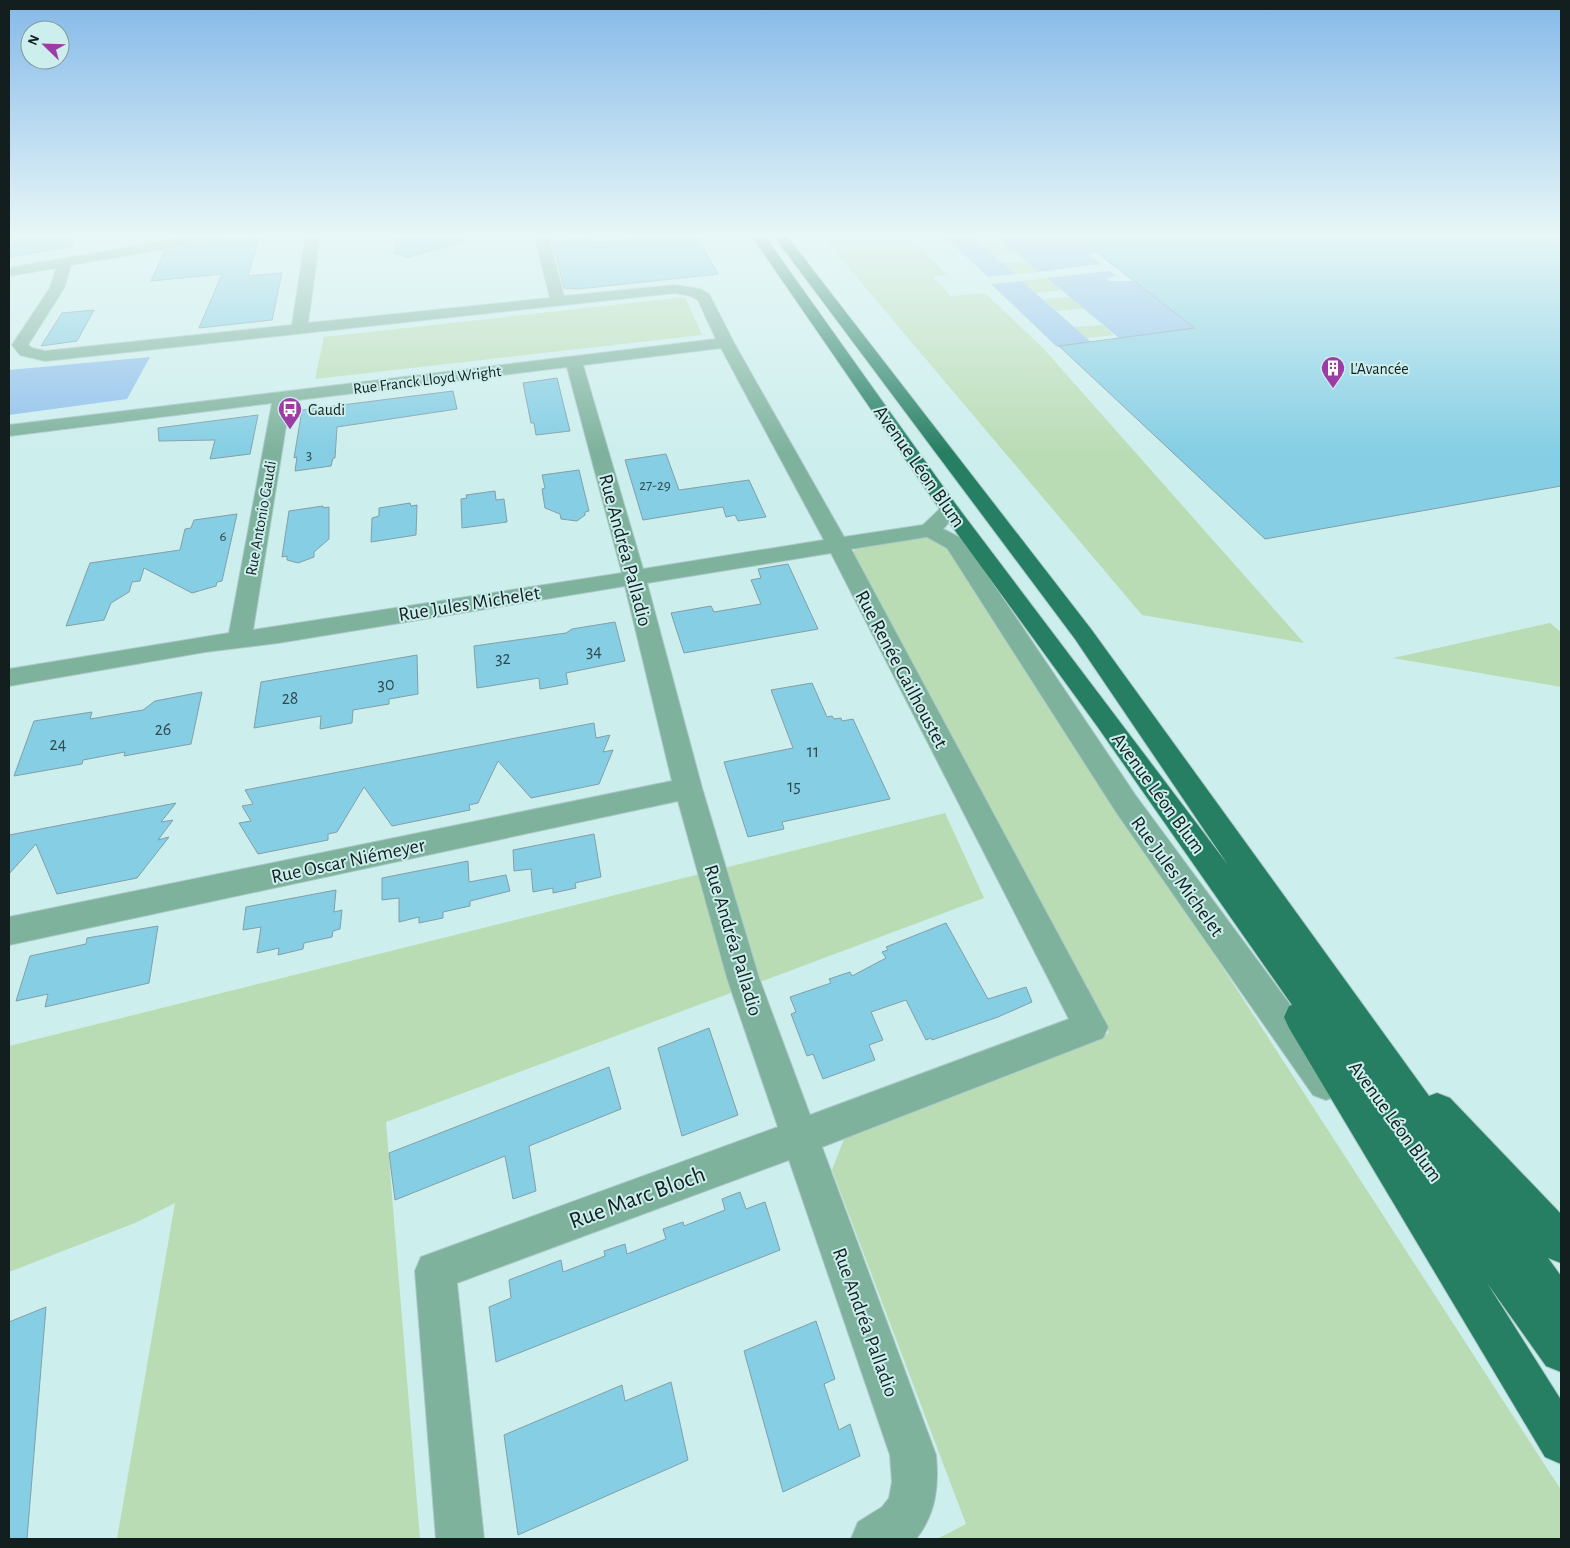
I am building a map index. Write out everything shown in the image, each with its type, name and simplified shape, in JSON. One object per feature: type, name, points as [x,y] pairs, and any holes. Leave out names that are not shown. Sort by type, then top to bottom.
[{"type":"main road","name":"Avenue Léon Blum","points":[[803,307],[940,520],[1106,719],[1561,1351]]},
{"type":"main road","name":"Avenue Léon Blum","points":[[834,307],[1083,634],[1344,1007],[1561,1310]]},
{"type":"main road","points":[[1106,719],[1297,1012],[1561,1441]]},
{"type":"main road","points":[[1344,1007],[1443,1118],[1561,1243]]},
{"type":"street","name":"Rue Renée Gailhoustet","points":[[45,307],[20,345],[26,352],[45,356],[500,307]]},
{"type":"street","points":[[299,329],[302,307]]},
{"type":"street","name":"Rue Renée Gailhoustet","points":[[707,307],[837,544],[1091,1027]]},
{"type":"street","name":"Rue Franck Lloyd Wright","points":[[9,430],[726,343]]},
{"type":"street","name":"Rue Andréa Palladio","points":[[574,362],[634,576],[688,788],[743,978],[913,1455],[917,1482],[911,1508],[897,1526],[875,1539]]},
{"type":"street","name":"Rue Antonio Gaudi","points":[[240,640],[282,396]]},
{"type":"street","name":"Rue Jules Michelet","points":[[9,678],[837,544],[940,520],[1126,804],[1427,1225]]},
{"type":"street","name":"Rue Oscar Niémeyer","points":[[9,931],[688,788]]},
{"type":"street","name":"Rue Marc Bloch","points":[[460,1539],[435,1271],[800,1137],[1091,1027]]},
{"type":"green space","points":[[593,307],[690,307],[702,335],[315,379],[324,337]]},
{"type":"green space","points":[[882,307],[1000,307],[1043,348],[1304,643],[1142,615]]},
{"type":"green space","points":[[1052,307],[1082,307],[1084,309],[1056,311]]},
{"type":"green space","points":[[1103,325],[1114,335],[1087,338],[1074,327]]},
{"type":"green space","points":[[926,538],[942,543],[955,554],[1561,1490],[1561,1539],[937,1539],[966,1524],[832,1170],[845,1136],[1109,1033],[853,552],[858,547]]},
{"type":"green space","points":[[1550,623],[1561,632],[1561,687],[1393,658]]},
{"type":"green space","points":[[945,813],[984,898],[386,1122],[420,1539],[117,1539],[175,1203],[135,1223],[9,1272],[9,1046]]},
{"type":"water","points":[[1015,307],[1052,307],[1091,342],[1057,347]]},
{"type":"water","points":[[1082,307],[1168,307],[1195,328],[1119,338]]},
{"type":"water","points":[[150,357],[127,399],[9,415],[9,370]]},
{"type":"building","points":[[208,307],[275,307],[272,320],[199,328]]},
{"type":"building","name":"L'Avancée","points":[[1168,307],[1561,307],[1561,486],[1265,539],[1059,346],[1195,328]]},
{"type":"building","points":[[94,310],[77,341],[41,346],[62,313]]},
{"type":"building","points":[[557,378],[570,431],[536,435],[534,423],[531,423],[523,383]]},
{"type":"building","points":[[453,391],[457,409],[337,427],[335,458],[333,458],[331,466],[295,471],[297,457],[294,458],[302,410]]},
{"type":"building","points":[[258,415],[250,454],[210,459],[215,440],[159,441],[158,428]]},
{"type":"building","points":[[666,454],[679,490],[749,480],[766,517],[738,521],[735,515],[726,517],[723,507],[643,520],[625,460]]},
{"type":"building","points":[[579,470],[589,511],[585,512],[585,515],[577,521],[561,519],[560,514],[545,508],[542,489],[545,488],[542,475]]},
{"type":"building","points":[[495,491],[496,500],[504,499],[507,522],[462,528],[461,499],[467,498],[466,495]]},
{"type":"building","points":[[410,503],[411,506],[417,505],[416,535],[371,542],[372,518],[379,516],[379,508]]},
{"type":"building","points":[[323,506],[323,508],[329,507],[329,539],[314,552],[314,557],[298,563],[287,560],[287,556],[282,557],[289,511]]},
{"type":"building","points":[[237,514],[222,581],[217,582],[216,586],[192,593],[144,568],[140,581],[132,582],[129,592],[111,603],[104,620],[66,626],[90,563],[180,550],[185,529],[191,528],[194,520]]},
{"type":"building","points":[[788,564],[818,629],[684,653],[671,613],[711,606],[714,612],[761,604],[751,580],[761,578],[758,569]]},
{"type":"building","points":[[615,622],[625,661],[566,673],[568,684],[540,689],[539,678],[477,688],[474,646],[566,633],[572,629]]},
{"type":"building","points":[[417,655],[418,694],[389,699],[389,704],[353,710],[352,723],[320,729],[321,716],[254,728],[261,682]]},
{"type":"building","points":[[812,683],[827,717],[841,718],[842,721],[853,719],[890,799],[782,822],[784,829],[748,837],[724,762],[793,748],[771,690]]},
{"type":"building","points":[[202,692],[191,744],[124,756],[125,752],[83,760],[82,764],[14,776],[34,721],[92,712],[90,719],[143,710],[155,701]]},
{"type":"building","points":[[594,723],[596,738],[610,735],[603,752],[613,750],[599,784],[531,798],[498,761],[478,803],[469,805],[470,810],[392,826],[364,787],[337,832],[328,834],[328,840],[258,854],[239,823],[251,821],[242,806],[253,804],[245,790]]},
{"type":"building","points":[[176,803],[161,822],[173,820],[158,840],[169,837],[137,878],[57,894],[36,844],[9,874],[9,835]]},
{"type":"building","points":[[594,834],[601,877],[575,883],[576,888],[553,893],[553,888],[533,892],[531,869],[514,871],[513,850]]},
{"type":"building","points":[[468,861],[469,882],[506,875],[510,891],[470,901],[470,906],[443,912],[443,918],[419,923],[419,917],[399,922],[399,898],[382,900],[382,878]]},
{"type":"building","points":[[336,890],[334,912],[342,910],[340,929],[333,931],[332,937],[304,943],[303,949],[278,955],[279,948],[257,953],[261,927],[243,930],[246,907]]},
{"type":"building","points":[[946,923],[988,999],[1026,987],[1032,1002],[998,1017],[932,1040],[931,1038],[926,1040],[906,1000],[871,1012],[883,1040],[869,1045],[875,1060],[823,1079],[813,1054],[807,1056],[791,1014],[796,1012],[790,997],[831,983],[829,979],[850,972],[852,976],[886,958],[882,952],[888,950],[886,947]]},
{"type":"building","points":[[158,926],[149,983],[45,1007],[48,994],[16,1001],[30,956],[86,944],[87,938]]},
{"type":"building","points":[[709,1028],[738,1115],[682,1136],[658,1048]]},
{"type":"building","points":[[609,1067],[621,1109],[529,1146],[536,1191],[513,1199],[505,1156],[395,1200],[389,1153]]},
{"type":"building","points":[[740,1192],[746,1209],[765,1202],[780,1250],[496,1362],[489,1307],[511,1298],[509,1280],[561,1260],[563,1272],[605,1256],[604,1251],[625,1244],[627,1254],[666,1239],[663,1229],[683,1222],[684,1226],[725,1210],[722,1199]]},
{"type":"building","points":[[46,1307],[27,1539],[9,1539],[9,1322]]},
{"type":"building","points":[[816,1321],[835,1379],[824,1384],[839,1430],[850,1424],[860,1456],[783,1492],[744,1351]]},
{"type":"building","points":[[671,1382],[688,1460],[518,1535],[504,1435],[622,1385],[625,1401]]},
{"type":"place","name":"L'Avancée","points":[[1333,389]]},
{"type":"place","name":"Gaudi","points":[[290,430]]}]
